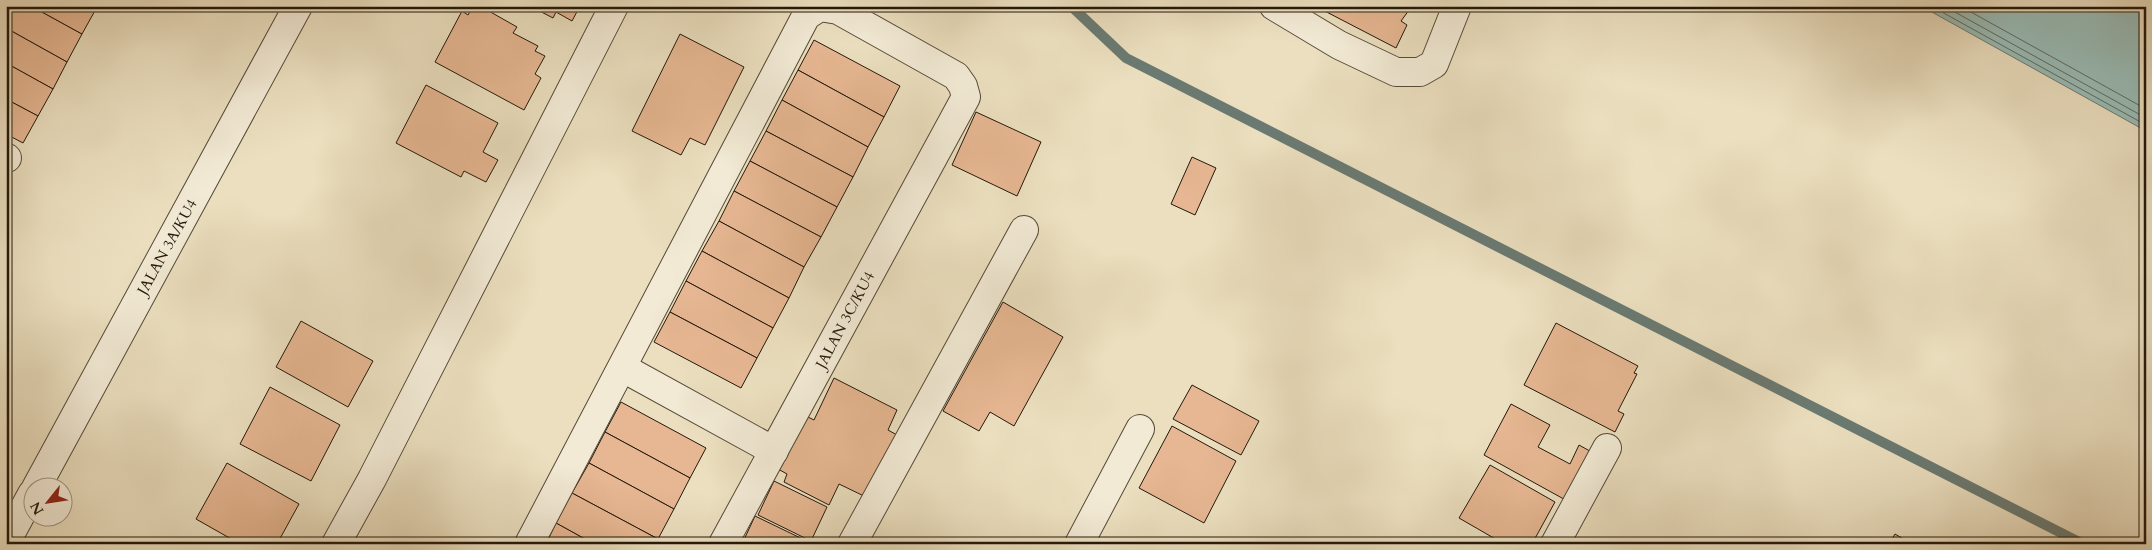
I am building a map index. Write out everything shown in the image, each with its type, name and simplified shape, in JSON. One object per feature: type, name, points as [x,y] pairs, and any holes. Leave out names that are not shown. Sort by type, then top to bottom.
[{"type":"street","name":"JALAN 3A/KU4","points":[[41,478],[298,6]]},
{"type":"street","points":[[336,544],[372,479],[614,6]]},
{"type":"street","points":[[1274,6],[1339,45],[1396,72],[1420,72],[1434,64],[1457,6]]},
{"type":"street","name":"JALAN 3C/KU4","points":[[623,368],[806,16],[820,7],[838,10],[956,76],[963,86],[966,97],[723,544]]},
{"type":"street","points":[[852,544],[1024,230]]},
{"type":"street","points":[[529,544],[623,368],[774,451]]},
{"type":"street","points":[[1079,544],[1140,430]]},
{"type":"street","points":[[1555,544],[1607,448]]},
{"type":"street","points":[[6,542],[22,512]]},
{"type":"water","points":[[1921,6],[2146,6],[2146,131]]},
{"type":"building","points":[[9,6],[31,6],[82,34],[67,62],[6,28],[6,12]]},
{"type":"building","points":[[31,6],[95,6],[97,7],[82,34]]},
{"type":"building","points":[[473,6],[480,6],[517,27],[513,33],[538,46],[535,51],[545,56],[535,74],[541,78],[524,110],[435,62],[462,11],[468,15]]},
{"type":"building","points":[[530,6],[580,6],[572,21],[556,12],[553,18]]},
{"type":"building","points":[[1315,6],[1412,6],[1401,21],[1407,25],[1396,48]]},
{"type":"building","points":[[6,28],[67,62],[53,89],[6,63]]},
{"type":"building","points":[[680,34],[744,67],[705,145],[690,138],[681,155],[632,131]]},
{"type":"building","points":[[814,40],[900,86],[884,117],[798,70]]},
{"type":"building","points":[[6,63],[53,89],[38,116],[6,99]]},
{"type":"building","points":[[798,70],[884,117],[868,147],[782,100]]},
{"type":"building","points":[[426,85],[498,123],[483,152],[498,160],[486,182],[464,171],[461,177],[396,143]]},
{"type":"building","points":[[6,99],[38,116],[23,143],[6,134]]},
{"type":"building","points":[[782,100],[868,147],[853,177],[766,131]]},
{"type":"building","points":[[976,112],[1041,142],[1017,196],[952,165]]},
{"type":"building","points":[[766,131],[853,177],[837,207],[750,161]]},
{"type":"building","points":[[1192,157],[1216,168],[1195,215],[1171,204]]},
{"type":"building","points":[[750,161],[837,207],[821,237],[734,191]]},
{"type":"building","points":[[734,191],[821,237],[804,267],[719,221]]},
{"type":"building","points":[[719,221],[804,267],[789,298],[702,251]]},
{"type":"building","points":[[702,251],[789,298],[773,328],[686,281]]},
{"type":"building","points":[[686,281],[773,328],[757,358],[670,312]]},
{"type":"building","points":[[1003,302],[1063,337],[1014,426],[990,412],[979,431],[943,411]]},
{"type":"building","points":[[670,312],[757,358],[741,388],[654,342]]},
{"type":"building","points":[[301,321],[373,361],[348,407],[276,367]]},
{"type":"building","points":[[1556,323],[1638,366],[1634,373],[1637,374],[1618,411],[1624,414],[1615,432],[1524,385]]},
{"type":"building","points":[[834,378],[897,410],[888,430],[897,435],[866,497],[839,484],[829,505],[784,482],[787,474],[778,469],[804,415],[814,420]]},
{"type":"building","points":[[1192,385],[1259,421],[1241,455],[1173,419]]},
{"type":"building","points":[[270,387],[340,425],[311,481],[240,444]]},
{"type":"building","points":[[621,402],[706,448],[690,478],[605,432]]},
{"type":"building","points":[[1511,404],[1550,425],[1538,447],[1570,464],[1579,445],[1597,455],[1571,503],[1484,455]]},
{"type":"building","points":[[1172,426],[1236,461],[1204,523],[1139,488]]},
{"type":"building","points":[[605,432],[690,478],[674,509],[589,463]]},
{"type":"building","points":[[227,463],[299,504],[277,544],[240,544],[196,519]]},
{"type":"building","points":[[589,463],[674,509],[658,539],[572,493]]},
{"type":"building","points":[[1490,465],[1555,502],[1532,544],[1504,544],[1459,518]]},
{"type":"building","points":[[774,481],[827,507],[811,541],[758,515]]},
{"type":"building","points":[[572,493],[658,539],[655,544],[594,544],[556,523]]},
{"type":"building","points":[[755,516],[813,544],[742,544]]},
{"type":"building","points":[[556,523],[594,544],[546,544]]},
{"type":"building","points":[[1895,534],[1912,544],[1889,544]]},
{"type":"waterway","points":[[1071,6],[1126,58],[2083,544]]}]
